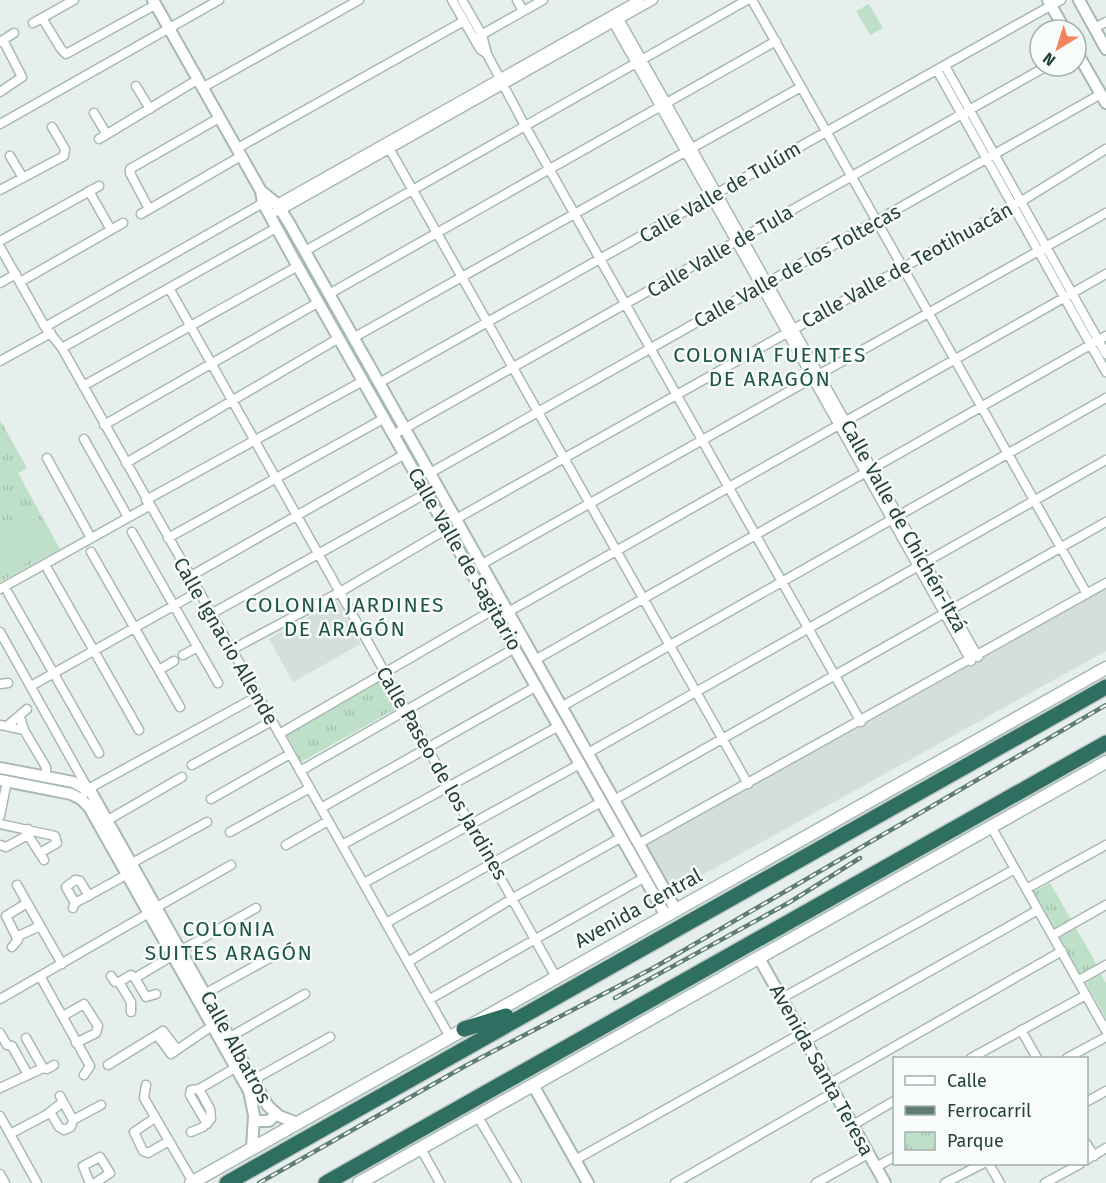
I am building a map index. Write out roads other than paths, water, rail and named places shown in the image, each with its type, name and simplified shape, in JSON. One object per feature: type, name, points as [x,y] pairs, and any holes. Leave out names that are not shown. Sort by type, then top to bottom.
[{"type":"highway","points":[[1059,714],[1106,678]]},
{"type":"highway","name":"Avenida Central","points":[[227,1183],[1106,687]]},
{"type":"highway","points":[[326,1183],[1106,743]]},
{"type":"highway","points":[[464,1029],[552,1000]]},
{"type":"main road","name":"Avenida Central","points":[[192,1182],[1106,668]]},
{"type":"main road","points":[[359,1183],[1106,762]]},
{"type":"street","points":[[33,23],[74,0]]},
{"type":"street","points":[[0,123],[219,0]]},
{"type":"street","points":[[99,139],[150,109],[358,0]]},
{"type":"street","points":[[452,0],[464,21],[478,37]]},
{"type":"street","points":[[462,0],[478,37],[525,126],[861,722]]},
{"type":"street","points":[[516,0],[523,11]]},
{"type":"street","points":[[478,37],[543,0]]},
{"type":"street","points":[[0,361],[48,330],[263,203],[279,207],[389,148],[639,0]]},
{"type":"street","points":[[269,214],[501,82],[653,0]]},
{"type":"street","points":[[305,251],[747,0]]},
{"type":"street","points":[[752,0],[1087,594]]},
{"type":"street","points":[[1080,0],[1106,49]]},
{"type":"street","points":[[42,18],[61,50],[66,54],[154,2],[261,191],[279,207]]},
{"type":"street","points":[[1053,2],[1060,18]]},
{"type":"street","name":"Calle Valle de Tulúm","points":[[379,383],[600,261],[1053,2]]},
{"type":"street","points":[[141,214],[239,152],[464,21]]},
{"type":"street","name":"Calle Valle de Chichén-Itzá","points":[[616,21],[975,659]]},
{"type":"street","points":[[1094,28],[1106,22]]},
{"type":"street","points":[[0,92],[22,77],[2,41],[14,33]]},
{"type":"street","points":[[329,294],[776,41]]},
{"type":"street","points":[[941,68],[1069,296],[1106,354]]},
{"type":"street","points":[[1088,72],[1103,98]]},
{"type":"street","name":"Calle Valle de Tula","points":[[393,435],[1028,77]]},
{"type":"street","points":[[136,86],[150,109]]},
{"type":"street","points":[[353,338],[801,87]]},
{"type":"street","name":"Calle Valle de los Toltecas","points":[[430,473],[991,157],[1103,98]]},
{"type":"street","points":[[94,112],[106,133]]},
{"type":"street","points":[[149,209],[130,169],[219,117]]},
{"type":"street","points":[[0,190],[63,158],[66,153],[52,127]]},
{"type":"street","points":[[389,148],[748,784]]},
{"type":"street","name":"Calle Valle de Teotihuacán","points":[[456,519],[1017,203],[1106,149]]},
{"type":"street","points":[[10,156],[23,178]]},
{"type":"street","points":[[0,241],[99,186]]},
{"type":"street","points":[[89,191],[111,230]]},
{"type":"street","name":"Calle Valle de Sagitario","points":[[261,191],[263,203],[276,228],[383,419],[405,454],[601,802],[645,877],[671,913]]},
{"type":"street","name":"Calle Valle de Sagitario","points":[[279,207],[588,753],[638,844],[671,913]]},
{"type":"street","points":[[482,564],[1106,213]]},
{"type":"street","points":[[0,283],[18,278],[123,223]]},
{"type":"street","points":[[62,348],[276,228]]},
{"type":"street","name":"Calle Ignacio Allende","points":[[0,247],[48,330],[62,348],[450,1037]]},
{"type":"street","points":[[83,386],[298,266]]},
{"type":"street","points":[[508,612],[843,425],[1106,274]]},
{"type":"street","name":"Calle Paseo de los Jardines","points":[[169,288],[385,674],[493,861],[556,977]]},
{"type":"street","points":[[104,425],[319,302]]},
{"type":"street","points":[[126,463],[339,338]]},
{"type":"street","points":[[1098,340],[1106,372]]},
{"type":"street","points":[[535,660],[1098,340]]},
{"type":"street","points":[[99,753],[54,672],[4,591],[254,440],[363,381]]},
{"type":"street","points":[[561,707],[1106,398]]},
{"type":"street","points":[[168,538],[383,419]]},
{"type":"street","points":[[84,439],[128,517]]},
{"type":"street","points":[[189,577],[405,454]]},
{"type":"street","points":[[47,458],[91,538]]},
{"type":"street","points":[[588,753],[1106,459]]},
{"type":"street","points":[[211,614],[427,493]]},
{"type":"street","points":[[614,800],[1106,522]]},
{"type":"street","points":[[231,650],[340,592],[447,529]]},
{"type":"street","points":[[132,532],[218,683]]},
{"type":"street","points":[[91,552],[180,707]]},
{"type":"street","points":[[48,570],[139,730]]},
{"type":"street","points":[[638,844],[975,659],[1106,583]]},
{"type":"street","points":[[31,686],[198,592]]},
{"type":"street","points":[[279,734],[493,610]]},
{"type":"street","points":[[0,632],[31,686],[85,794]]},
{"type":"street","points":[[183,655],[198,647]]},
{"type":"street","points":[[300,771],[515,648]]},
{"type":"street","points":[[159,670],[174,661]]},
{"type":"street","points":[[321,808],[537,686]]},
{"type":"street","points":[[0,816],[4,781],[71,794],[85,794],[258,696]]},
{"type":"street","points":[[3,726],[20,717],[27,709]]},
{"type":"street","points":[[20,717],[24,730],[46,767],[46,777]]},
{"type":"street","points":[[192,765],[272,721]]},
{"type":"street","points":[[3,726],[24,730]]},
{"type":"street","points":[[342,845],[559,726]]},
{"type":"street","points":[[211,799],[290,754]]},
{"type":"street","points":[[364,883],[580,764]]},
{"type":"street","points":[[0,768],[46,777],[85,794]]},
{"type":"street","points":[[108,820],[182,777]]},
{"type":"street","points":[[230,832],[310,788]]},
{"type":"street","name":"Calle Albatros","points":[[85,794],[108,820],[132,863],[153,910],[251,1099],[254,1121],[252,1149]]},
{"type":"street","name":"Calle Albatros","points":[[85,794],[128,874],[153,910]]},
{"type":"street","points":[[386,922],[601,802]]},
{"type":"street","points":[[286,845],[328,821]]},
{"type":"street","points":[[132,863],[207,822]]},
{"type":"street","points":[[0,824],[28,832],[50,834],[56,839],[56,844],[42,856],[28,832]]},
{"type":"street","points":[[992,828],[1105,1025]]},
{"type":"street","points":[[0,845],[4,848],[28,832]]},
{"type":"street","points":[[408,962],[513,898],[622,837]]},
{"type":"street","points":[[1026,889],[1106,845]]},
{"type":"street","points":[[0,999],[231,865]]},
{"type":"street","points":[[782,998],[1015,869]]},
{"type":"street","points":[[89,896],[80,881],[75,880],[66,887],[74,905],[128,874]]},
{"type":"street","points":[[430,999],[645,877]]},
{"type":"street","points":[[17,885],[62,964]]},
{"type":"street","points":[[12,947],[18,943],[6,916],[27,903]]},
{"type":"street","points":[[1053,935],[1106,905]]},
{"type":"street","points":[[135,978],[256,908]]},
{"type":"street","points":[[575,1160],[1038,910]]},
{"type":"street","points":[[16,937],[40,926]]},
{"type":"street","points":[[675,1183],[1062,951]]},
{"type":"street","points":[[206,993],[279,952]]},
{"type":"street","name":"Calle Albatros","points":[[177,953],[206,993],[268,1106],[276,1114],[297,1123]]},
{"type":"street","name":"Avenida Santa Teresa","points":[[759,958],[885,1183]]},
{"type":"street","points":[[1079,980],[1106,965]]},
{"type":"street","points":[[111,975],[116,982],[119,982],[131,1002],[131,1012]]},
{"type":"street","points":[[119,982],[131,975],[145,995],[149,998],[156,994]]},
{"type":"street","points":[[40,976],[63,1016],[62,1020],[90,1066],[84,1075]]},
{"type":"street","points":[[230,1037],[305,994]]},
{"type":"street","points":[[131,1002],[145,995]]},
{"type":"street","points":[[974,1057],[1086,995]]},
{"type":"street","points":[[63,1016],[84,1004],[98,1026],[98,1032],[76,1043]]},
{"type":"street","points":[[108,1065],[157,1035],[170,1054],[212,1026]]},
{"type":"street","points":[[1021,1030],[1036,1057]]},
{"type":"street","points":[[0,1033],[7,1045],[12,1046],[27,1073]]},
{"type":"street","points":[[12,1046],[28,1034],[43,1068]]},
{"type":"street","points":[[254,1080],[330,1037]]},
{"type":"street","points":[[1071,1057],[1106,1037]]},
{"type":"street","points":[[0,1088],[27,1073],[32,1074],[54,1065]]},
{"type":"street","points":[[191,1132],[207,1124],[190,1093],[193,1088],[199,1089],[236,1068]]},
{"type":"street","points":[[146,1085],[144,1098],[192,1182]]},
{"type":"street","points":[[533,1085],[588,1183]]},
{"type":"street","points":[[1088,1101],[1106,1091]]},
{"type":"street","points":[[10,1134],[50,1112],[61,1099],[73,1120]]},
{"type":"street","points":[[853,1125],[893,1102]]},
{"type":"street","points":[[50,1112],[63,1130],[70,1128],[73,1120],[101,1105]]},
{"type":"street","points":[[254,1121],[269,1121],[276,1114]]},
{"type":"street","points":[[0,1116],[37,1183]]},
{"type":"street","points":[[478,1117],[517,1183]]},
{"type":"street","points":[[155,1118],[134,1132],[146,1153],[169,1141]]},
{"type":"street","points":[[1090,1158],[1106,1148]]},
{"type":"street","points":[[421,1149],[440,1183]]},
{"type":"street","points":[[816,1183],[868,1154]]},
{"type":"street","points":[[876,1167],[893,1158]]},
{"type":"street","points":[[945,1183],[980,1165]]},
{"type":"street","points":[[990,1165],[1000,1183]]},
{"type":"street","points":[[1046,1183],[1078,1165]]},
{"type":"street","points":[[0,1174],[5,1183]]},
{"type":"railway","points":[[259,1183],[467,1065],[655,967],[1106,705]]},
{"type":"railway","points":[[615,998],[790,902],[860,858]]},
{"type":"district","name":"COLONIA FUENTES DE ARAGÓN","points":[[770,367]]},
{"type":"district","name":"COLONIA JARDINES DE ARAGÓN","points":[[345,617]]},
{"type":"district","name":"COLONIA SUITES ARAGÓN","points":[[229,941]]}]
